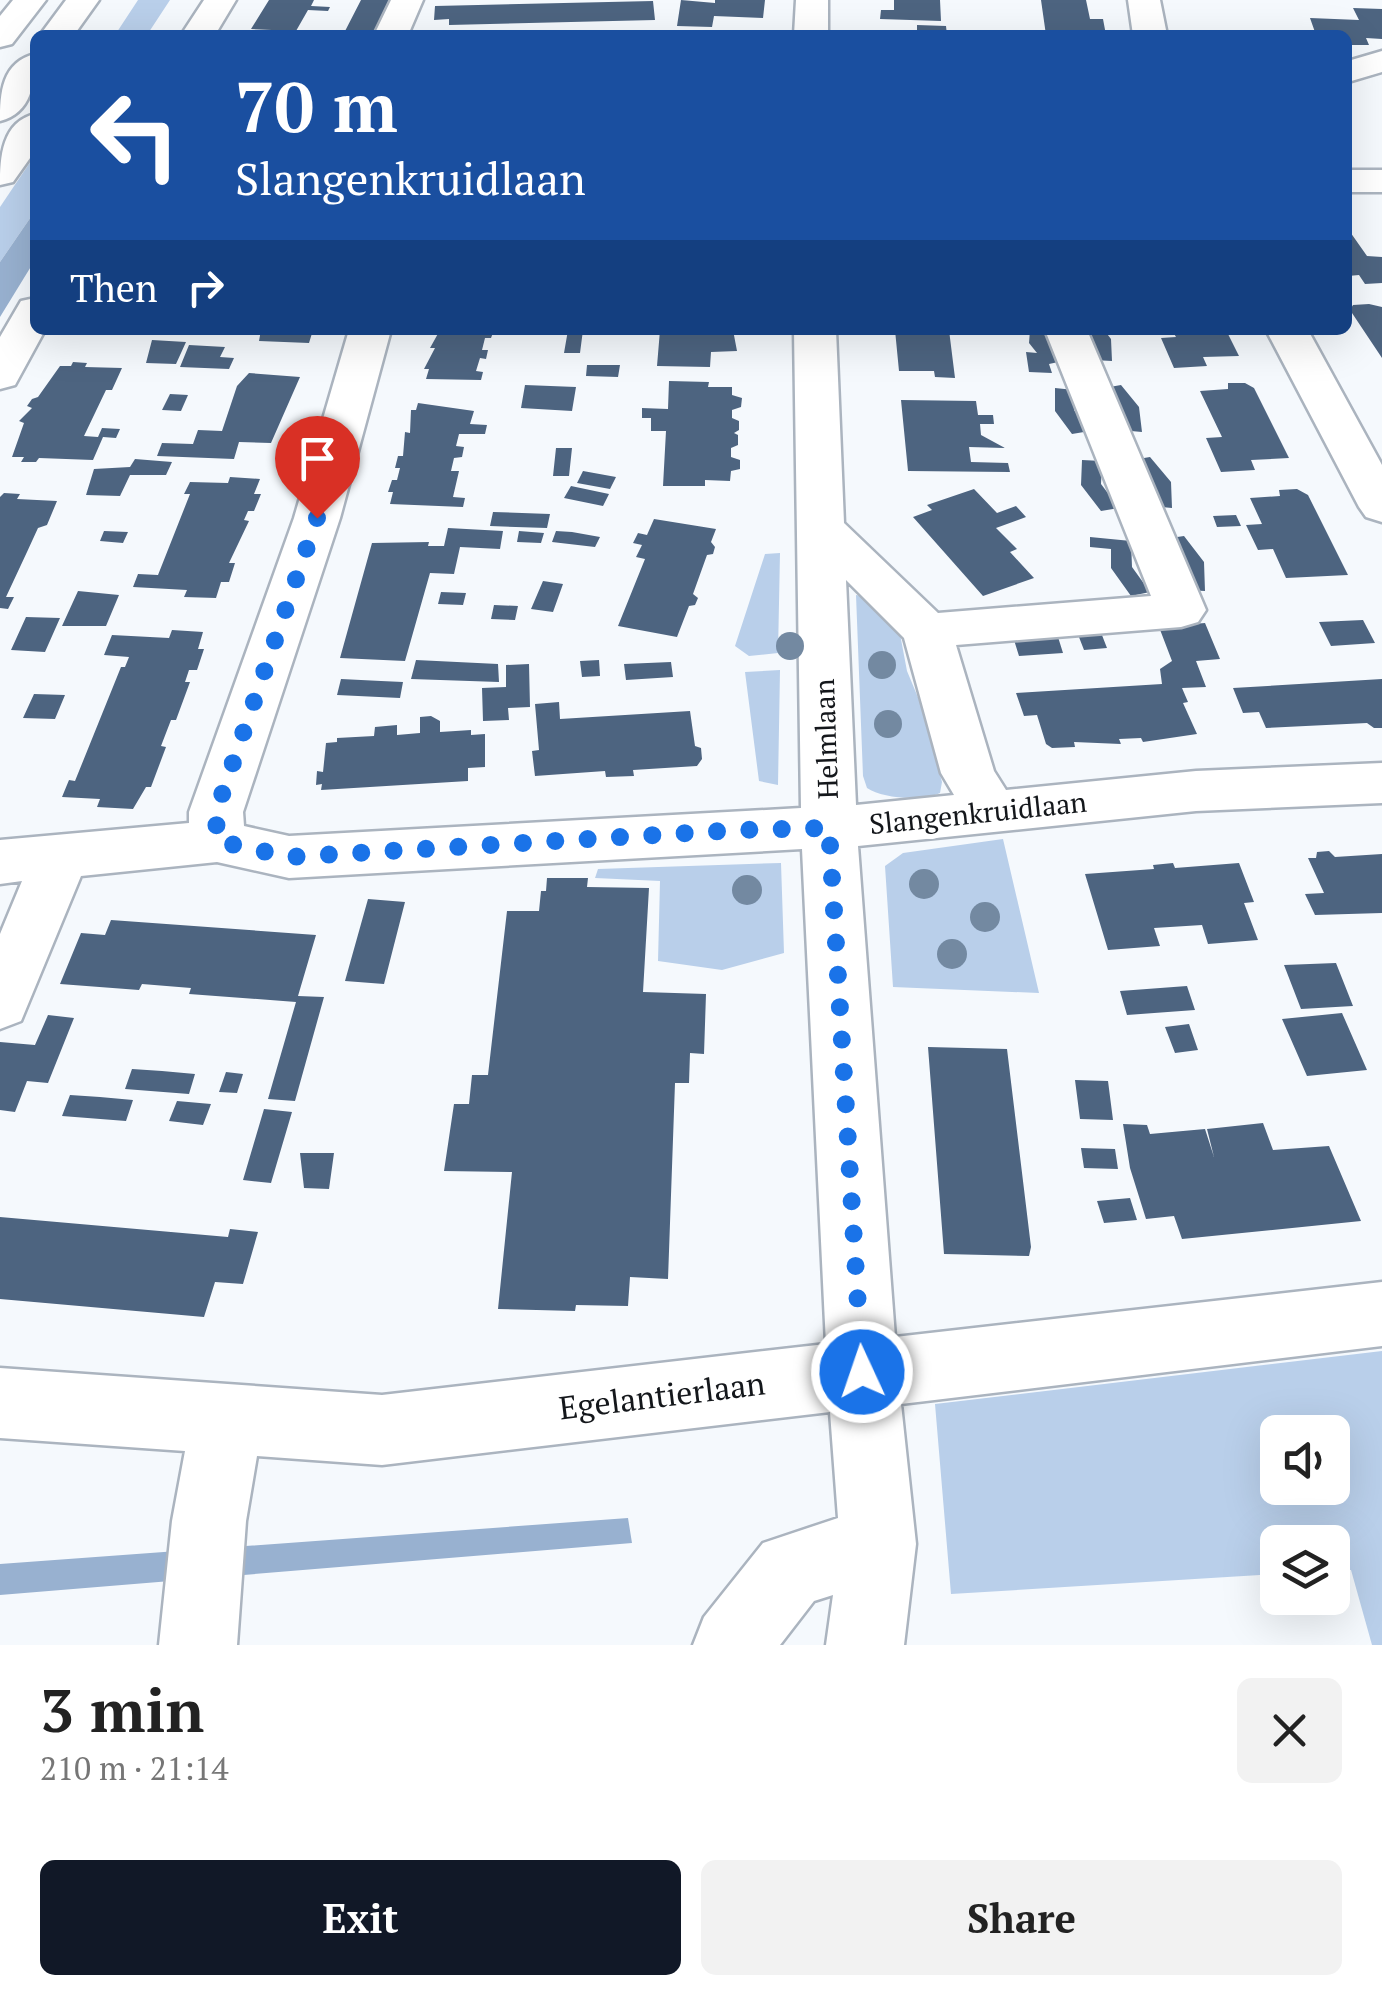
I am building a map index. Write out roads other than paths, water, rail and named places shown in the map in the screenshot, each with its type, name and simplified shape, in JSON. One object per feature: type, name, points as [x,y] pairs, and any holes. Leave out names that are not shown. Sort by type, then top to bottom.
[{"type":"street","points":[[0,37],[30,0]]},
{"type":"street","points":[[61,30],[83,0]]},
{"type":"street","points":[[201,30],[220,0]]},
{"type":"street","points":[[393,30],[407,0]]},
{"type":"street","points":[[812,0],[812,30]]},
{"type":"street","points":[[1144,0],[1149,30]]},
{"type":"street","points":[[1352,71],[1382,62]]},
{"type":"street","points":[[0,110],[30,71]]},
{"type":"street","points":[[0,174],[30,132]]},
{"type":"street","points":[[1352,182],[1382,181]]},
{"type":"street","points":[[0,376],[30,319]]},
{"type":"street","points":[[216,827],[317,518],[369,335]]},
{"type":"street","name":"Helmlaan","points":[[814,335],[829,828],[862,1372],[878,1544],[865,1645]]},
{"type":"street","points":[[928,631],[1181,610],[1068,335]]},
{"type":"street","points":[[1290,335],[1382,506]]},
{"type":"street","points":[[818,525],[928,631],[968,773],[990,810]]},
{"type":"street","name":"Slangenkruidlaan","points":[[0,862],[61,856],[216,827],[289,857],[829,828],[1196,792],[1382,783]]},
{"type":"street","points":[[0,1004],[61,856]]},
{"type":"street","name":"Egelantierlaan","points":[[0,1403],[382,1430],[1382,1314]]},
{"type":"street","points":[[200,1623],[209,1521],[226,1419]]},
{"type":"street","points":[[732,1645],[790,1570],[878,1544]]}]
